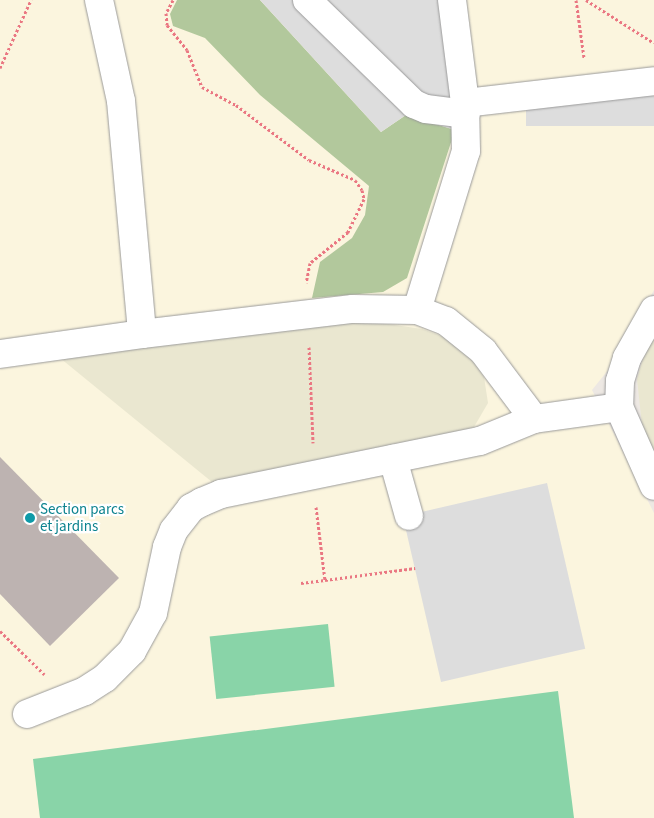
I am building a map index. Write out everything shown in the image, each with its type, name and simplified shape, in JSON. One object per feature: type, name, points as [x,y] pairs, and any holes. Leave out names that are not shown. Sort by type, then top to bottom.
[{"type":"street","points":[[99,0],[121,101],[142,334]]},
{"type":"street","points":[[307,0],[414,104],[426,109],[466,108],[654,81]]},
{"type":"street","points":[[417,310],[466,151],[466,108],[452,0]]},
{"type":"street","points":[[0,354],[142,334],[353,309],[417,310],[446,321],[483,351],[534,419]]},
{"type":"street","points":[[654,310],[628,358],[620,382],[619,407],[654,486]]},
{"type":"street","points":[[27,714],[69,698],[105,678],[132,651],[153,613],[174,530],[191,508],[221,494],[480,441],[534,419],[619,407]]},
{"type":"street","points":[[393,459],[409,516]]},
{"type":"path","points":[[0,68],[31,0]]},
{"type":"path","points":[[173,0],[166,13],[167,25],[186,50],[202,87],[236,105],[309,160],[355,180],[362,190],[364,199],[348,232],[310,264],[306,284],[314,475],[325,580]]},
{"type":"path","points":[[576,0],[578,20]]},
{"type":"path","points":[[586,0],[654,42]]},
{"type":"path","points":[[301,583],[415,568]]},
{"type":"path","points":[[0,631],[69,698]]},
{"type":"shaded area","points":[[0,0],[654,0],[654,290],[613,364],[592,390],[654,513],[654,818],[0,818]]},
{"type":"shaded area","points":[[260,0],[438,0],[455,130],[406,115],[381,132]]},
{"type":"shaded area","points":[[526,96],[654,96],[654,126],[526,126]]},
{"type":"shaded area","points":[[374,322],[422,329],[444,337],[474,360],[484,377],[488,403],[474,427],[459,433],[212,482],[60,358],[328,324]]},
{"type":"shaded area","points":[[654,337],[654,459],[642,425],[637,379],[644,354]]},
{"type":"shaded area","points":[[547,483],[585,649],[441,682],[403,516]]},
{"type":"green space","points":[[177,0],[260,0],[381,132],[406,115],[455,130],[407,278],[383,292],[312,298],[320,262],[352,238],[365,215],[369,186],[260,95],[205,38],[173,26],[170,14]]},
{"type":"green space","points":[[328,624],[335,687],[216,699],[210,636]]},
{"type":"green space","points":[[558,691],[574,818],[40,818],[33,759]]},
{"type":"building","name":"Section parcs et jardins","points":[[0,457],[119,578],[50,646],[0,594]]},
{"type":"place","name":"Section parcs et jardins","points":[[30,518]]}]
